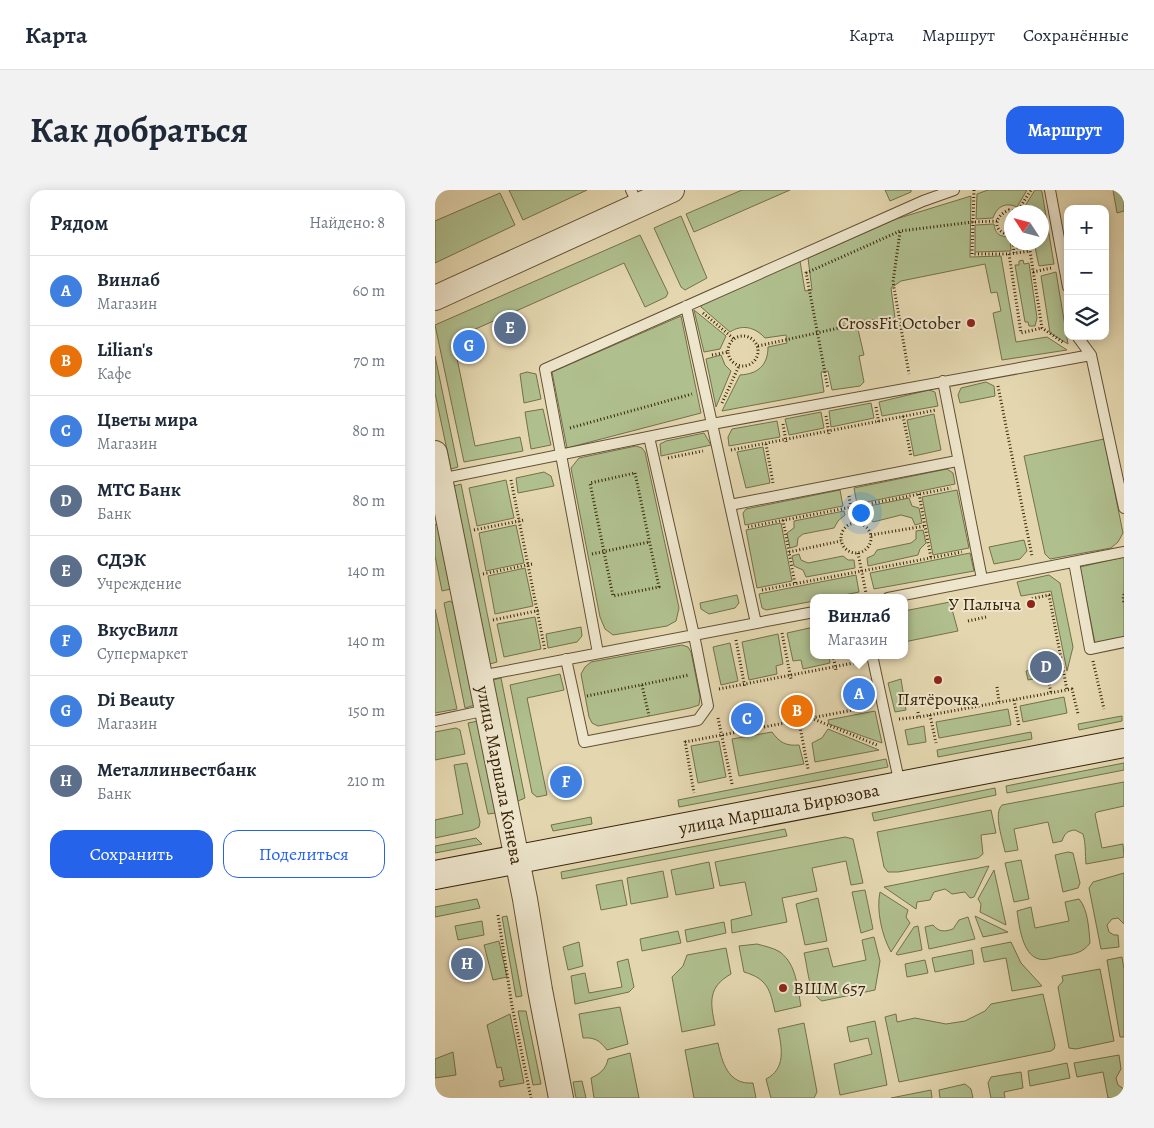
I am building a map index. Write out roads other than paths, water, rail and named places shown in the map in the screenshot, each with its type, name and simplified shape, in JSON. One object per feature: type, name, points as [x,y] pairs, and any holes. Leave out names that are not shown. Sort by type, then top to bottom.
[{"type":"main road","name":"улица Маршала Бирюзова","points":[[435,875],[1124,743]]},
{"type":"street","points":[[435,298],[634,198],[672,190]]},
{"type":"street","name":"улица Маршала Конева","points":[[435,453],[517,859],[561,1098]]},
{"type":"lane","points":[[598,653],[545,369],[896,213],[954,190]]},
{"type":"lane","points":[[1050,190],[1064,266]]},
{"type":"lane","points":[[688,305],[756,623]]},
{"type":"lane","points":[[1079,340],[1087,356],[1124,508]]},
{"type":"lane","points":[[440,479],[712,424],[1087,356]]},
{"type":"lane","points":[[943,381],[957,461],[982,579]]},
{"type":"lane","points":[[566,659],[584,742],[698,720],[708,706],[694,635],[649,437]]},
{"type":"lane","points":[[730,504],[957,461]]},
{"type":"lane","points":[[908,594],[1124,552]]},
{"type":"lane","points":[[1074,562],[1090,648],[1124,642]]},
{"type":"lane","points":[[480,676],[810,613]]},
{"type":"lane","points":[[872,659],[900,786]]},
{"type":"lane","points":[[435,721],[487,710]]},
{"type":"place","name":"CrossFit October","points":[[971,323]]},
{"type":"place","name":"СДЭК","points":[[510,328]]},
{"type":"place","name":"Di Beauty","points":[[469,346]]},
{"type":"place","name":"У Палыча","points":[[1031,604]]},
{"type":"place","name":"МТС Банк","points":[[1046,667]]},
{"type":"place","name":"Пятёрочка","points":[[938,680]]},
{"type":"place","name":"Винлаб","points":[[859,694]]},
{"type":"place","name":"Lilian's","points":[[797,711]]},
{"type":"place","name":"Цветы мира","points":[[747,719]]},
{"type":"place","name":"ВкусВилл","points":[[566,782]]},
{"type":"place","name":"Металлинвестбанк","points":[[467,964]]},
{"type":"place","name":"ВШM 657","points":[[783,988]]}]
